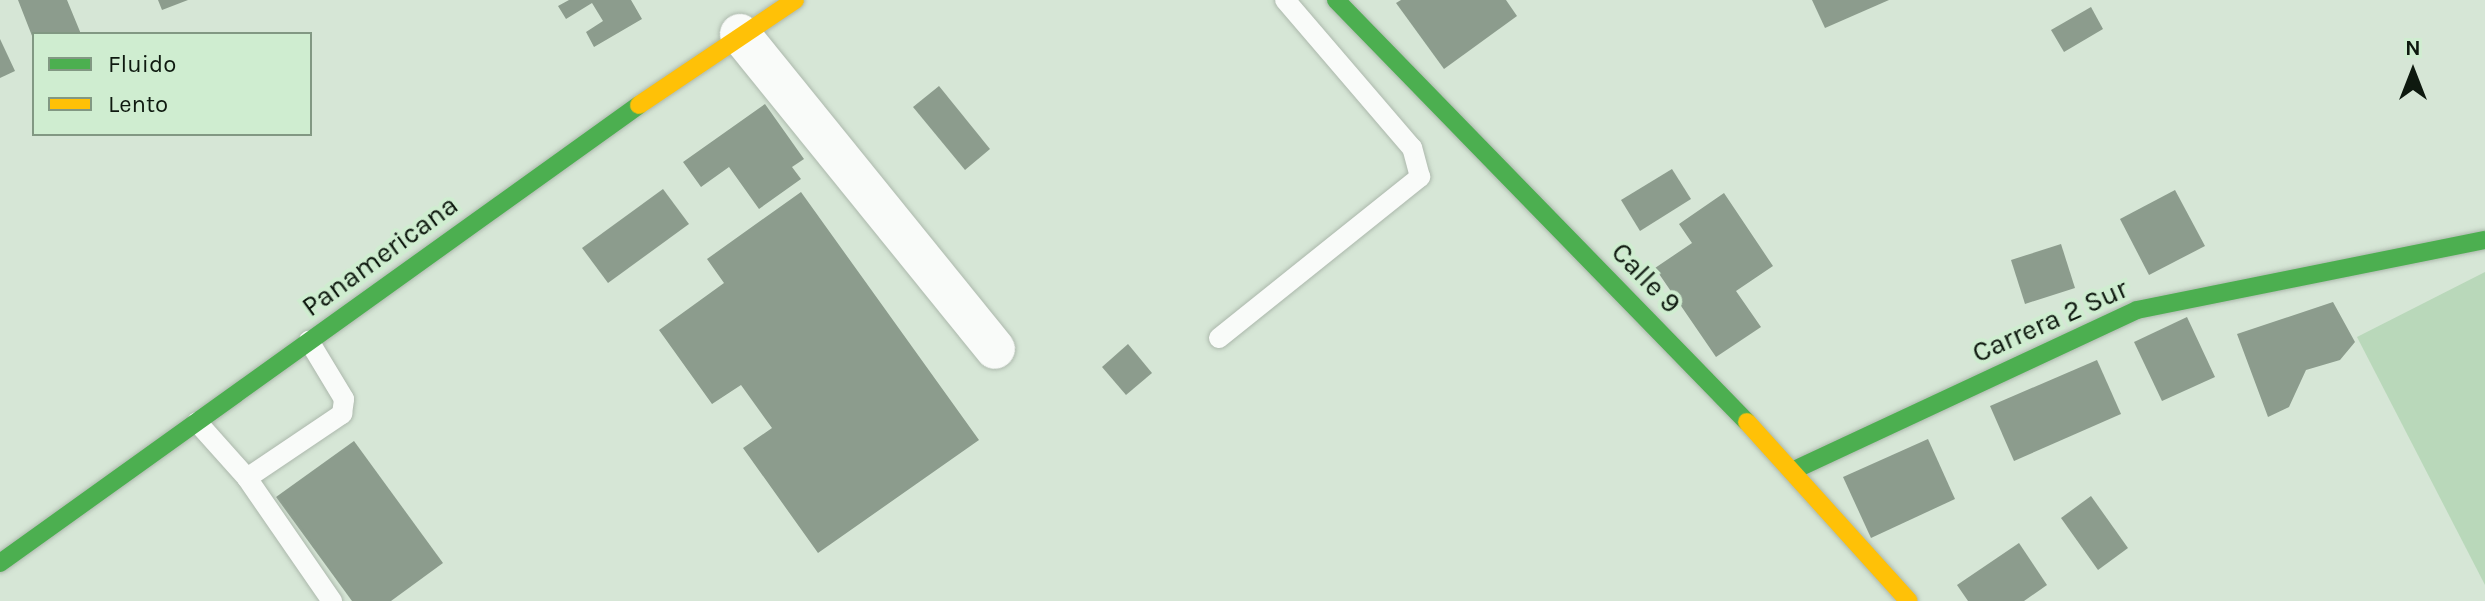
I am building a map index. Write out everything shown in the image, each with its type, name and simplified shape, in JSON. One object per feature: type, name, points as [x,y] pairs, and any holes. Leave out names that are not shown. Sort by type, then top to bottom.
[{"type":"street","name":"Panamericana","points":[[0,563],[740,34],[795,0]]},
{"type":"street","name":"Calle 9","points":[[1336,0],[1794,470],[1909,601]]},
{"type":"street","points":[[740,34],[995,349]]},
{"type":"street","name":"Carrera 2 Sur","points":[[1794,470],[2137,310],[2485,240]]},
{"type":"lane","points":[[1219,338],[1420,177],[1412,148],[1285,0]]},
{"type":"lane","points":[[247,478],[342,414],[344,399],[309,341]]},
{"type":"lane","points":[[197,422],[247,478],[332,601]]},
{"type":"green space","points":[[2485,272],[2485,585],[2357,337]]},
{"type":"building","points":[[18,0],[67,0],[80,32],[32,32],[32,36]]},
{"type":"building","points":[[158,0],[188,0],[162,10]]},
{"type":"building","points":[[569,0],[631,0],[642,19],[594,47],[586,32],[603,21],[592,3],[566,19],[558,6]]},
{"type":"building","points":[[1401,0],[1506,0],[1517,16],[1444,69],[1396,3]]},
{"type":"building","points":[[1812,0],[1889,0],[1825,28]]},
{"type":"building","points":[[2091,7],[2103,29],[2064,52],[2051,30]]},
{"type":"building","points":[[0,39],[15,71],[0,78]]},
{"type":"building","points":[[939,86],[990,149],[965,170],[913,107]]},
{"type":"building","points":[[765,104],[804,159],[792,167],[801,179],[759,209],[729,167],[701,187],[683,162]]},
{"type":"building","points":[[1672,169],[1691,199],[1640,231],[1621,200]]},
{"type":"building","points":[[663,189],[689,224],[608,283],[582,248]]},
{"type":"building","points":[[2175,190],[2205,246],[2149,275],[2120,219]]},
{"type":"building","points":[[801,192],[979,440],[818,553],[743,448],[772,428],[741,385],[712,404],[659,330],[724,283],[707,259]]},
{"type":"building","points":[[1724,193],[1773,266],[1736,291],[1761,327],[1716,357],[1655,268],[1692,243],[1679,224]]},
{"type":"building","points":[[2061,244],[2075,288],[2025,304],[2011,260]]},
{"type":"building","points":[[2333,302],[2355,342],[2340,360],[2306,370],[2289,407],[2268,417],[2237,334]]},
{"type":"building","points":[[2187,317],[2215,377],[2162,401],[2134,342]]},
{"type":"building","points":[[1128,344],[1152,373],[1126,395],[1102,367]]},
{"type":"building","points":[[2097,360],[2121,414],[2014,461],[1990,406]]},
{"type":"building","points":[[1928,439],[1955,499],[1871,538],[1843,477]]},
{"type":"building","points":[[354,441],[443,563],[391,601],[352,601],[276,497]]},
{"type":"building","points":[[2091,496],[2128,548],[2098,570],[2061,518]]},
{"type":"building","points":[[2019,543],[2047,585],[2024,601],[1968,601],[1957,585]]},
{"type":"traffic: fast","points":[[1336,0],[1747,422]]},
{"type":"traffic: fast","points":[[0,563],[639,105]]},
{"type":"traffic: fast","points":[[1794,470],[2137,310],[2485,240]]},
{"type":"traffic: slow","points":[[639,105],[795,0]]},
{"type":"traffic: slow","points":[[1747,422],[1909,601]]}]
